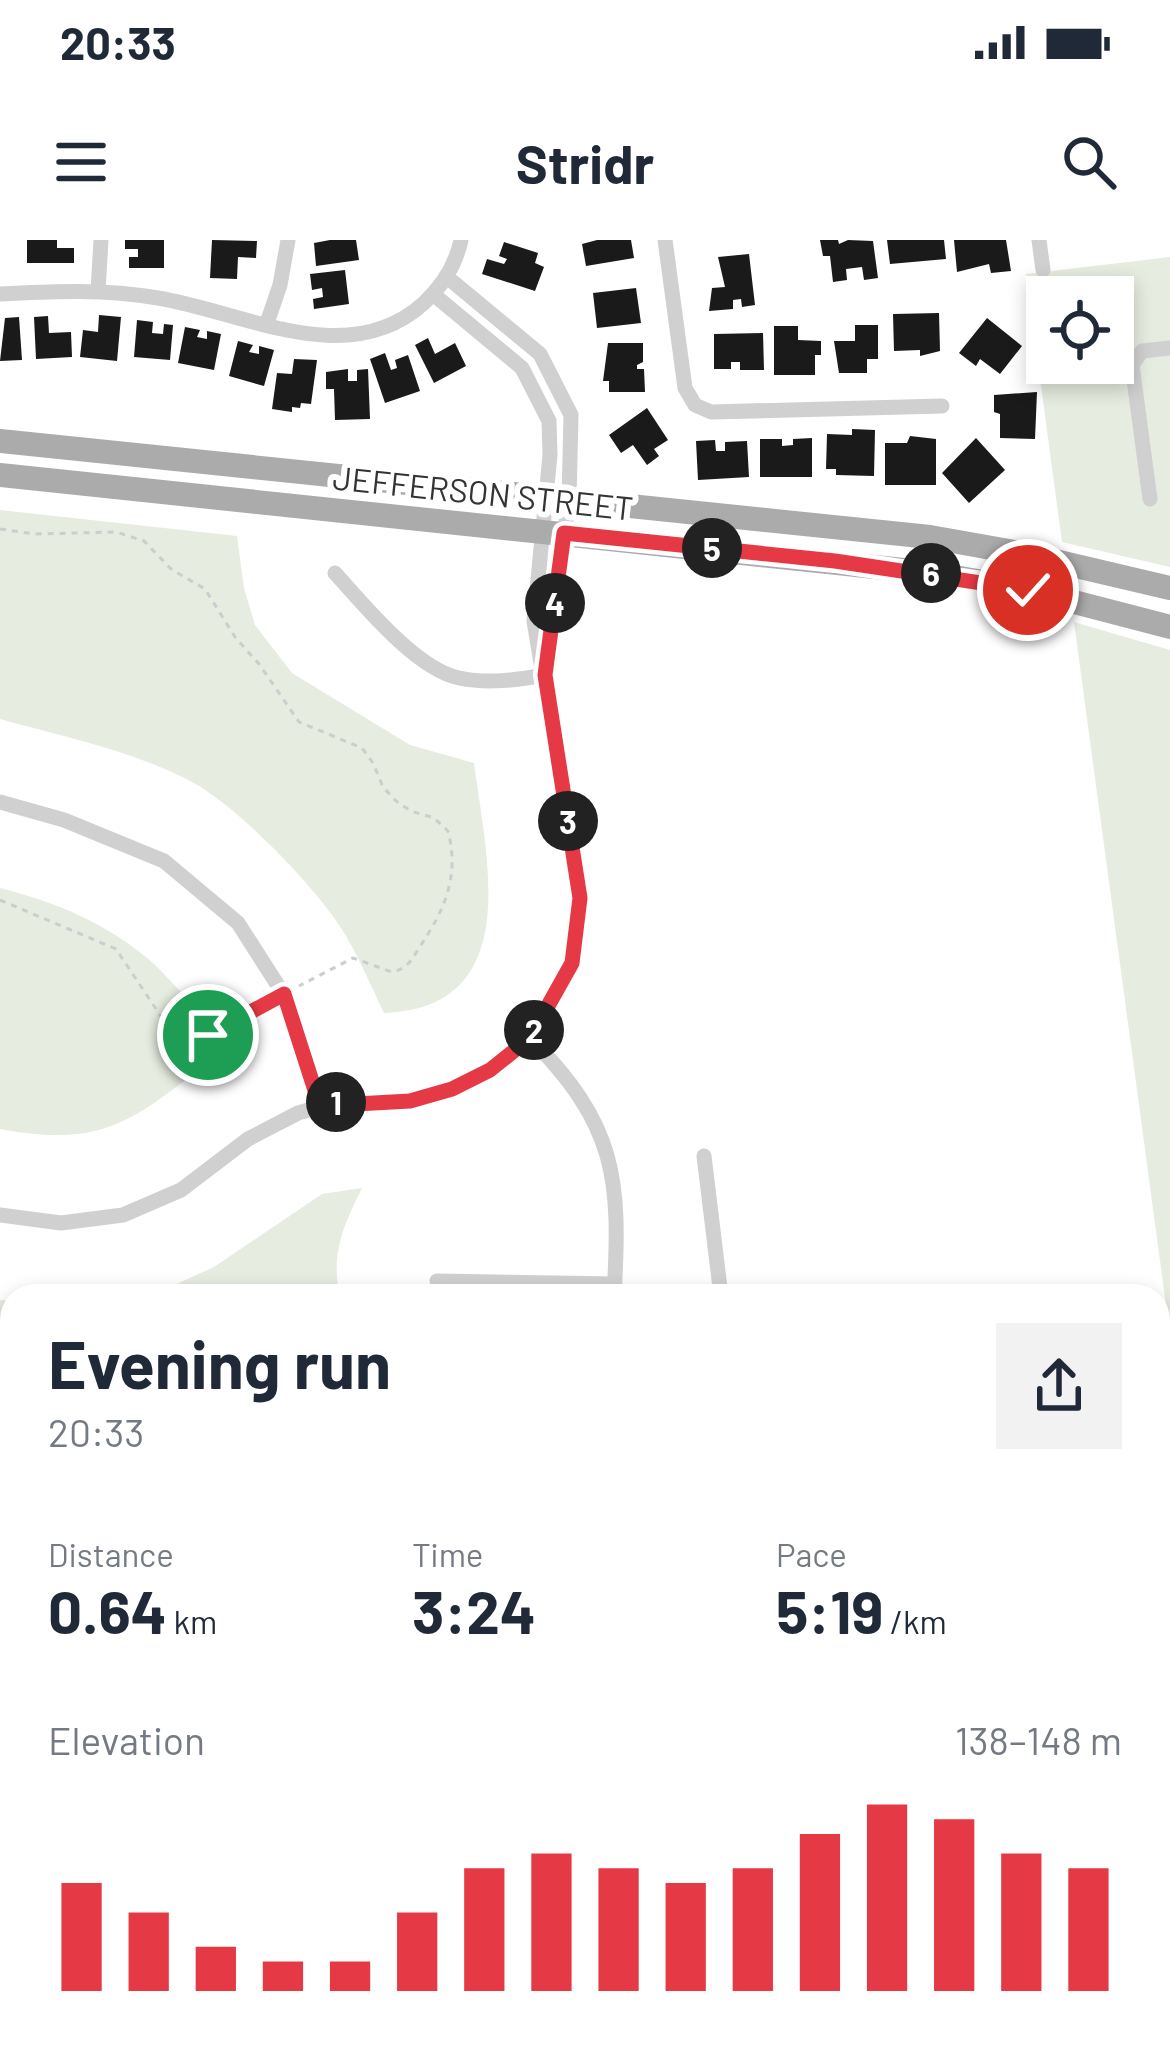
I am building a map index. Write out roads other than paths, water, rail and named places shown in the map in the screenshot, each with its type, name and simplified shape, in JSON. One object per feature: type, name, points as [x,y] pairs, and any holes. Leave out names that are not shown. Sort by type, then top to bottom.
[{"type":"main road","name":"JEFFERSON STREET","points":[[0,441],[556,515],[932,573],[1028,590],[1170,626]]},
{"type":"main road","name":"JEFFERSON STREET","points":[[0,475],[930,537],[1170,589]]},
{"type":"street","points":[[98,291],[100,240]]},
{"type":"street","points":[[267,323],[284,272],[288,240]]},
{"type":"street","points":[[0,294],[98,291],[173,301],[299,334],[341,338],[377,331],[411,314],[439,286],[461,240]]},
{"type":"street","points":[[665,240],[686,388],[695,405],[711,412],[942,406]]},
{"type":"street","points":[[1040,240],[1043,270]]},
{"type":"street","points":[[0,1216],[61,1223],[123,1215],[181,1190],[248,1139],[320,1106],[430,1096],[490,1070],[530,1038],[572,963],[580,898],[534,621],[573,436],[571,415],[558,385],[529,343],[439,286]]},
{"type":"street","points":[[1150,499],[1132,364],[1142,351],[1170,348]]},
{"type":"street","points":[[335,573],[394,638],[455,678],[505,682],[545,675]]},
{"type":"street","points":[[0,802],[64,820],[164,861],[238,922],[284,994],[320,1106]]},
{"type":"street","points":[[530,1038],[579,1092],[606,1146],[614,1181],[615,1284]]},
{"type":"street","points":[[704,1156],[720,1284]]},
{"type":"street","points":[[437,1281],[496,1284]]}]
